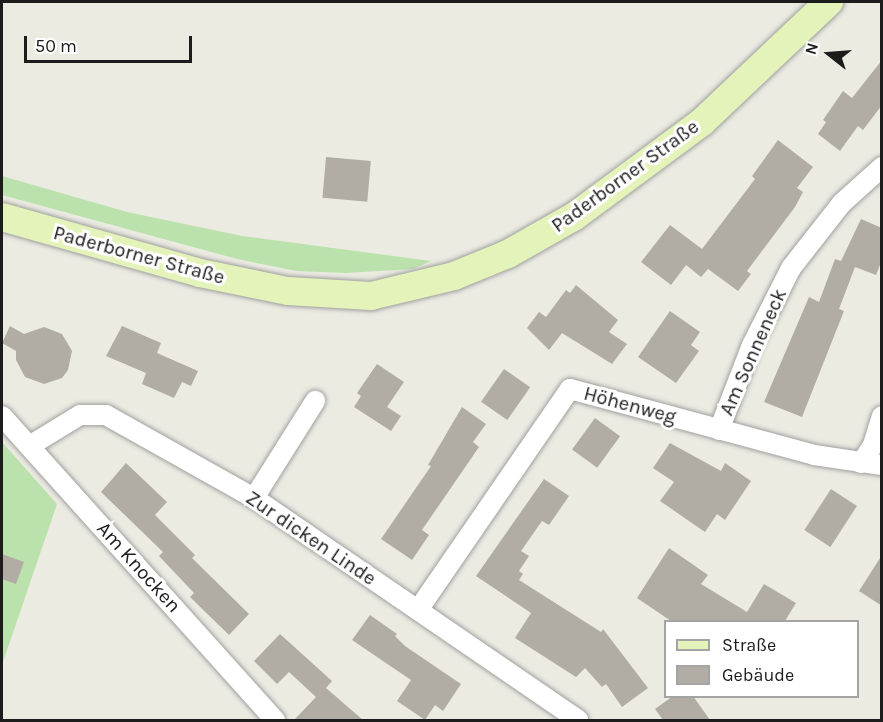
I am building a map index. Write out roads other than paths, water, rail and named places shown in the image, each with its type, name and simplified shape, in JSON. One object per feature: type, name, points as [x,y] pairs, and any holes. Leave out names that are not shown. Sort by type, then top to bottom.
[{"type":"main road","name":"Paderborner Straße","points":[[2,217],[200,273],[288,291],[371,296],[454,276],[508,254],[575,216],[702,122],[829,2]]},
{"type":"street","name":"Am Sonneneck","points":[[719,430],[752,345],[791,268],[842,203],[882,167]]},
{"type":"street","name":"Höhenweg","points":[[418,610],[570,389],[814,455],[882,465]]},
{"type":"street","points":[[254,498],[315,401]]},
{"type":"street","name":"Zur dicken Linde","points":[[31,446],[80,415],[106,416],[254,498],[578,720]]},
{"type":"street","name":"Am Knocken","points":[[2,416],[275,720]]},
{"type":"street","points":[[861,463],[873,445],[882,417]]}]
